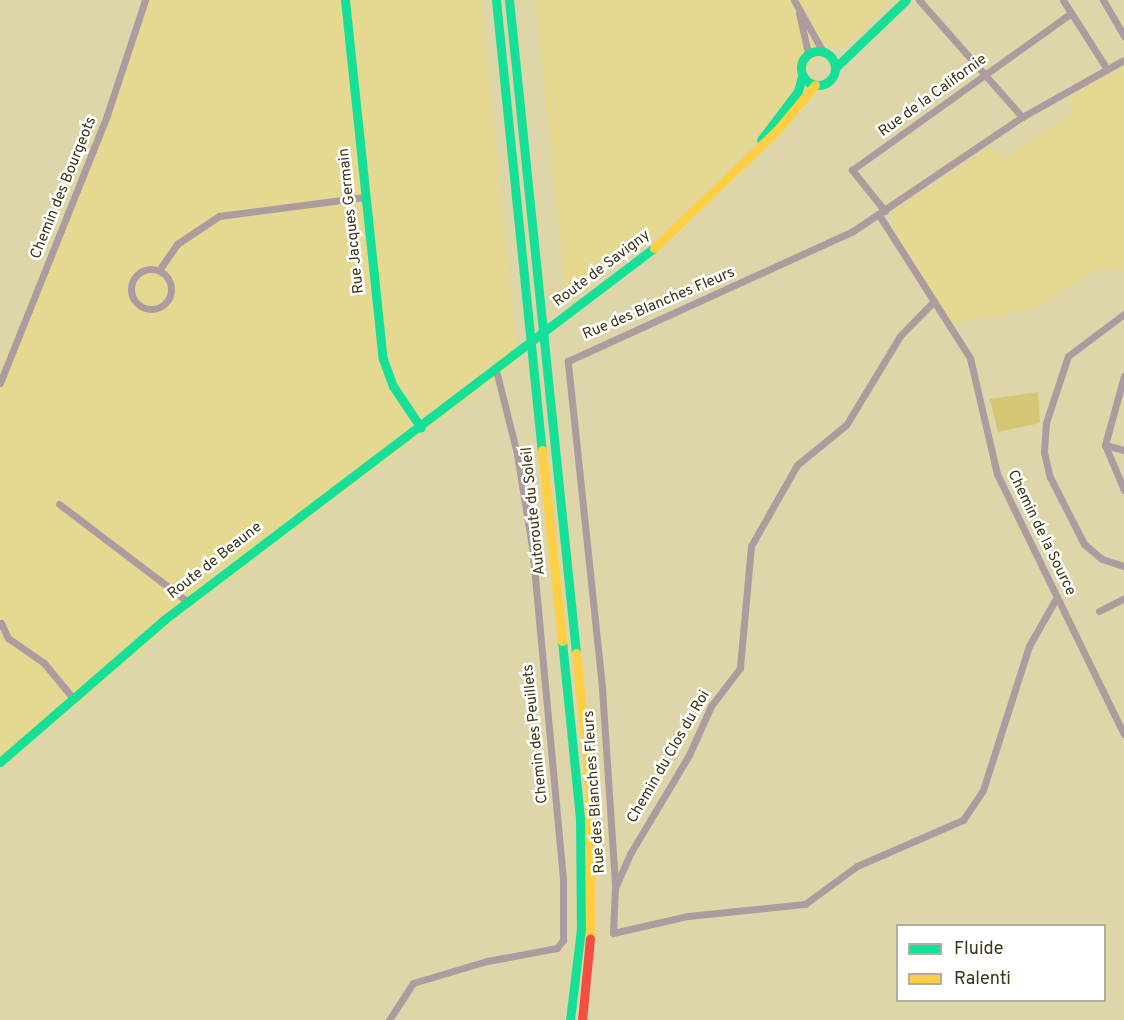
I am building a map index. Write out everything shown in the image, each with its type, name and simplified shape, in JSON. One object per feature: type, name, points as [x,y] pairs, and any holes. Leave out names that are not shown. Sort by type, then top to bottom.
[{"type":"main road","name":"Rue Jacques Germain","points":[[345,0],[385,367],[421,428]]},
{"type":"main road","name":"Autoroute du Soleil","points":[[496,0],[579,809],[581,929],[570,1020]]},
{"type":"main road","name":"Autoroute du Soleil","points":[[509,0],[590,786],[593,921],[582,1020]]},
{"type":"main road","points":[[854,50],[808,53],[801,63],[802,76],[815,85],[830,80],[835,68],[854,50],[906,0]]},
{"type":"main road","points":[[825,52],[835,68]]},
{"type":"main road","name":"Route de Savigny","points":[[790,114],[802,76]]},
{"type":"main road","name":"Route de Savigny","points":[[460,398],[665,240],[790,114],[815,85]]},
{"type":"main road","name":"Route de Beaune","points":[[0,762],[188,602],[460,398]]},
{"type":"street","name":"Chemin des Bourgeots","points":[[0,383],[107,115],[145,0]]},
{"type":"street","points":[[919,0],[982,76],[1022,117]]},
{"type":"street","points":[[1063,0],[1107,69]]},
{"type":"street","points":[[1103,0],[1124,36]]},
{"type":"street","points":[[796,2],[825,52]]},
{"type":"street","points":[[796,2],[808,53]]},
{"type":"street","name":"Rue de la Californie","points":[[882,213],[852,170],[1071,13]]},
{"type":"street","name":"Rue des Blanches Fleurs","points":[[615,888],[603,698],[568,362],[632,327],[829,243],[882,213],[1022,117],[1124,60]]},
{"type":"street","points":[[159,270],[177,244],[219,216],[365,197]]},
{"type":"street","name":"Chemin de la Source","points":[[882,213],[972,364],[994,445],[997,474],[1124,734]]},
{"type":"street","points":[[144,270],[159,270],[169,279],[171,293],[159,307],[144,307],[134,298],[134,279],[144,270]]},
{"type":"street","name":"Chemin du Clos du Roi","points":[[934,301],[900,336],[846,425],[797,465],[751,546],[740,668],[711,706],[615,888],[613,933],[688,916],[805,904],[865,861],[963,820],[983,790],[1029,646],[1058,597]]},
{"type":"street","points":[[1124,314],[1068,356],[1040,437],[1050,477],[1078,536],[1096,555],[1124,566]]},
{"type":"street","name":"Chemin des Peuillets","points":[[389,1020],[413,983],[487,961],[557,948],[563,940],[563,879],[533,553],[508,411],[496,370]]},
{"type":"street","points":[[1123,485],[1105,445],[1124,376]]},
{"type":"street","points":[[1105,445],[1124,450]]},
{"type":"street","points":[[59,504],[188,602]]},
{"type":"street","points":[[1099,611],[1124,598]]},
{"type":"street","points":[[1,623],[8,638],[44,663],[73,698]]},
{"type":"shaded area","points":[[142,0],[481,0],[518,362],[191,608],[0,770],[0,374],[115,87]]},
{"type":"shaded area","points":[[535,0],[893,0],[843,48],[826,45],[760,134],[671,224],[566,300]]},
{"type":"shaded area","points":[[1124,67],[1124,270],[1101,268],[1032,310],[952,323],[892,226],[894,212],[991,147],[1005,159],[1073,113],[1069,97]]},
{"type":"shaded area","points":[[1038,392],[1040,423],[998,432],[990,399]]},
{"type":"traffic: fast","points":[[345,0],[383,359],[393,386],[421,428]]},
{"type":"traffic: fast","points":[[496,0],[542,450]]},
{"type":"traffic: fast","points":[[509,0],[576,653]]},
{"type":"traffic: fast","points":[[835,68],[906,0]]},
{"type":"traffic: fast","points":[[818,51],[830,56],[835,68],[830,80],[818,85],[806,80],[801,68],[806,56],[818,51]]},
{"type":"traffic: fast","points":[[761,140],[798,91],[802,76]]},
{"type":"traffic: fast","points":[[0,762],[165,619],[654,248]]},
{"type":"traffic: fast","points":[[562,641],[580,819],[581,929],[570,1020]]},
{"type":"traffic: slow","points":[[654,248],[779,128],[815,85]]},
{"type":"traffic: slow","points":[[542,450],[562,641]]},
{"type":"traffic: slow","points":[[576,653],[590,786],[590,938]]},
{"type":"traffic: jam","points":[[582,1020],[590,938]]}]
